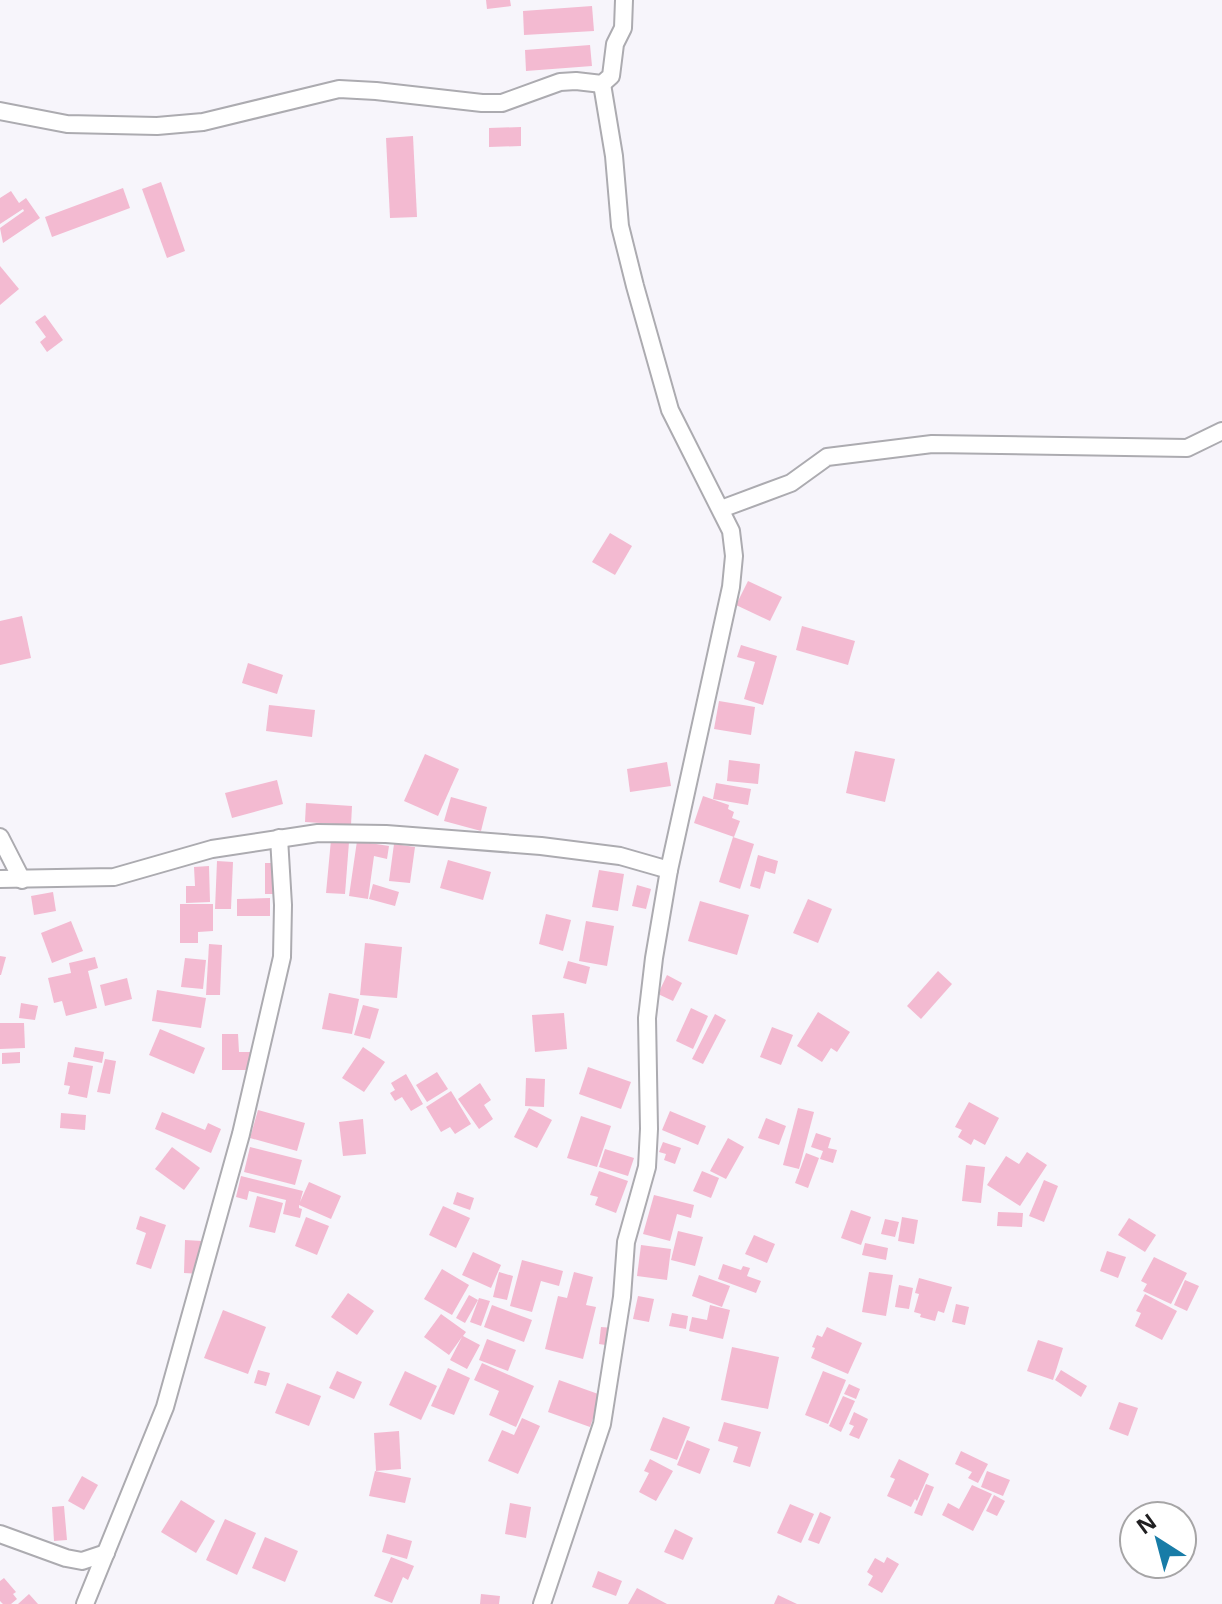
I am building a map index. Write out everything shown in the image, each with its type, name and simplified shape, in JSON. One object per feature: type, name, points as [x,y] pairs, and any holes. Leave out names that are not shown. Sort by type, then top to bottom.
[{"type":"street","points":[[0,111],[67,124],[157,126],[203,122],[339,89],[502,103],[560,82],[602,84],[611,76],[615,44],[623,28],[624,0]]},
{"type":"street","points":[[542,1604],[602,1424],[622,1297],[626,1242],[647,1167],[647,1018],[669,870],[731,587],[734,556],[731,531],[670,410],[656,366],[620,226],[614,156],[602,84]]},
{"type":"street","points":[[721,509],[791,483],[827,457],[932,444],[1187,448],[1222,431]]},
{"type":"street","points":[[0,879],[114,877],[212,849],[318,833],[386,834],[527,845],[620,856],[669,870]]},
{"type":"street","points":[[0,837],[22,880]]},
{"type":"street","points":[[85,1604],[165,1407],[241,1134],[282,957],[279,838]]},
{"type":"street","points":[[0,1534],[82,1561],[106,1553]]},
{"type":"building","points":[[486,0],[510,0],[511,6],[487,9]]},
{"type":"building","points":[[592,6],[594,31],[524,35],[523,11]]},
{"type":"building","points":[[590,45],[592,66],[526,71],[525,50]]},
{"type":"building","points":[[521,127],[521,146],[489,147],[489,128]]},
{"type":"building","points":[[413,136],[417,217],[390,218],[386,138]]},
{"type":"building","points":[[161,182],[185,251],[167,258],[142,189]]},
{"type":"building","points":[[123,188],[130,208],[52,237],[45,217]]},
{"type":"building","points":[[11,191],[19,203],[26,198],[40,218],[3,243],[0,228],[24,211],[0,224],[0,198]]},
{"type":"building","points":[[0,266],[19,289],[0,305]]},
{"type":"building","points":[[45,315],[63,340],[47,352],[40,342],[46,337],[35,322]]},
{"type":"building","points":[[610,533],[632,546],[615,575],[592,562]]},
{"type":"building","points":[[748,581],[782,597],[770,621],[736,605]]},
{"type":"building","points":[[22,616],[31,658],[0,665],[0,621]]},
{"type":"building","points":[[802,626],[855,641],[848,665],[796,650]]},
{"type":"building","points":[[741,645],[777,656],[763,705],[744,699],[755,662],[737,657]]},
{"type":"building","points":[[248,663],[283,675],[277,694],[242,683]]},
{"type":"building","points":[[719,701],[755,707],[751,735],[714,729]]},
{"type":"building","points":[[269,705],[315,710],[312,737],[266,731]]},
{"type":"building","points":[[855,751],[895,759],[885,802],[846,793]]},
{"type":"building","points":[[425,754],[459,769],[438,816],[404,801]]},
{"type":"building","points":[[729,760],[760,764],[758,784],[727,781]]},
{"type":"building","points":[[667,762],[671,786],[630,792],[627,769]]},
{"type":"building","points":[[277,780],[283,804],[232,818],[225,793]]},
{"type":"building","points":[[716,783],[751,789],[748,805],[713,799]]},
{"type":"building","points":[[703,796],[729,805],[728,809],[734,812],[732,818],[740,821],[734,837],[694,823]]},
{"type":"building","points":[[451,797],[487,807],[481,831],[444,821]]},
{"type":"building","points":[[306,803],[352,806],[351,825],[305,822]]},
{"type":"building","points":[[733,837],[754,844],[740,889],[719,882]]},
{"type":"building","points":[[331,840],[349,842],[345,894],[326,893]]},
{"type":"building","points":[[357,841],[389,846],[387,859],[374,856],[368,899],[349,896]]},
{"type":"building","points":[[394,844],[415,847],[410,883],[389,881]]},
{"type":"building","points":[[758,855],[778,861],[775,874],[765,871],[760,889],[750,886]]},
{"type":"building","points":[[448,860],[491,872],[483,900],[440,888]]},
{"type":"building","points":[[217,861],[233,862],[231,909],[215,909]]},
{"type":"building","points":[[265,863],[278,863],[278,894],[265,894]]},
{"type":"building","points":[[209,866],[210,902],[186,903],[186,886],[195,886],[194,867]]},
{"type":"building","points":[[599,870],[624,874],[618,911],[592,907]]},
{"type":"building","points":[[373,884],[399,892],[395,906],[369,899]]},
{"type":"building","points":[[637,885],[651,889],[646,909],[632,906]]},
{"type":"building","points":[[53,892],[56,911],[34,915],[31,896]]},
{"type":"building","points":[[270,898],[270,916],[237,916],[237,899]]},
{"type":"building","points":[[808,899],[832,909],[818,943],[793,933]]},
{"type":"building","points":[[700,901],[749,915],[737,955],[688,941]]},
{"type":"building","points":[[180,904],[213,904],[213,931],[198,932],[198,943],[180,943]]},
{"type":"building","points":[[546,914],[571,920],[563,951],[539,944]]},
{"type":"building","points":[[71,921],[83,951],[52,963],[41,933]]},
{"type":"building","points":[[586,921],[614,926],[607,966],[579,961]]},
{"type":"building","points":[[365,943],[402,947],[397,998],[360,995]]},
{"type":"building","points":[[209,944],[222,945],[220,995],[206,995]]},
{"type":"building","points":[[0,956],[6,957],[1,975],[0,975]]},
{"type":"building","points":[[95,957],[98,968],[88,971],[97,1008],[66,1016],[62,1001],[54,1003],[48,978],[71,973],[69,963]]},
{"type":"building","points":[[185,958],[206,960],[203,989],[181,987]]},
{"type":"building","points":[[568,961],[590,967],[586,984],[563,978]]},
{"type":"building","points":[[938,971],[952,984],[921,1019],[907,1006]]},
{"type":"building","points":[[667,975],[682,983],[673,1001],[658,994]]},
{"type":"building","points":[[127,978],[132,999],[105,1006],[100,985]]},
{"type":"building","points":[[157,990],[206,998],[201,1028],[152,1021]]},
{"type":"building","points":[[329,993],[359,999],[352,1034],[322,1029]]},
{"type":"building","points":[[21,1003],[38,1006],[35,1020],[19,1018]]},
{"type":"building","points":[[363,1005],[379,1009],[370,1039],[354,1035]]},
{"type":"building","points":[[691,1008],[708,1016],[693,1049],[676,1041]]},
{"type":"building","points":[[818,1012],[850,1032],[837,1052],[831,1048],[822,1062],[797,1046]]},
{"type":"building","points":[[564,1013],[567,1049],[535,1052],[532,1015]]},
{"type":"building","points":[[715,1014],[726,1020],[703,1064],[692,1059]]},
{"type":"building","points":[[0,1023],[24,1023],[25,1048],[0,1049]]},
{"type":"building","points":[[772,1027],[793,1035],[781,1065],[760,1057]]},
{"type":"building","points":[[160,1029],[205,1048],[194,1074],[149,1055]]},
{"type":"building","points":[[222,1034],[238,1034],[239,1052],[251,1052],[251,1070],[222,1070]]},
{"type":"building","points":[[75,1047],[104,1052],[102,1063],[73,1057]]},
{"type":"building","points":[[363,1047],[385,1062],[364,1092],[342,1078]]},
{"type":"building","points":[[20,1052],[20,1063],[2,1064],[2,1053]]},
{"type":"building","points":[[105,1059],[116,1061],[110,1094],[97,1092]]},
{"type":"building","points":[[68,1062],[93,1066],[87,1098],[68,1094],[70,1086],[64,1085]]},
{"type":"building","points":[[588,1067],[631,1082],[621,1109],[579,1094]]},
{"type":"building","points":[[437,1072],[448,1089],[427,1102],[416,1085]]},
{"type":"building","points":[[406,1074],[423,1104],[411,1111],[402,1097],[395,1101],[390,1093],[395,1090],[391,1083]]},
{"type":"building","points":[[526,1078],[545,1079],[544,1107],[525,1106]]},
{"type":"building","points":[[480,1083],[491,1100],[484,1105],[493,1119],[479,1129],[458,1099]]},
{"type":"building","points":[[451,1091],[471,1124],[455,1134],[450,1127],[441,1132],[426,1107]]},
{"type":"building","points":[[969,1102],[999,1118],[985,1145],[974,1139],[971,1145],[958,1137],[962,1130],[955,1127]]},
{"type":"building","points":[[529,1108],[552,1120],[537,1148],[514,1137]]},
{"type":"building","points":[[798,1108],[814,1112],[799,1169],[783,1165]]},
{"type":"building","points":[[258,1110],[305,1123],[297,1151],[250,1138]]},
{"type":"building","points":[[670,1111],[706,1126],[698,1145],[662,1130]]},
{"type":"building","points":[[162,1112],[205,1130],[208,1123],[221,1129],[211,1153],[155,1129]]},
{"type":"building","points":[[61,1113],[86,1115],[85,1130],[60,1128]]},
{"type":"building","points":[[581,1116],[611,1126],[597,1167],[567,1158]]},
{"type":"building","points":[[766,1118],[786,1126],[779,1145],[758,1138]]},
{"type":"building","points":[[363,1119],[366,1154],[343,1156],[339,1122]]},
{"type":"building","points":[[816,1133],[831,1138],[828,1148],[837,1150],[833,1163],[820,1159],[823,1151],[811,1147]]},
{"type":"building","points":[[728,1138],[744,1147],[726,1179],[710,1171]]},
{"type":"building","points":[[663,1142],[681,1148],[675,1164],[664,1160],[666,1154],[659,1152]]},
{"type":"building","points":[[172,1147],[200,1168],[184,1190],[155,1169]]},
{"type":"building","points":[[250,1147],[302,1160],[295,1185],[244,1172]]},
{"type":"building","points":[[605,1149],[634,1158],[628,1176],[599,1167]]},
{"type":"building","points":[[1027,1152],[1047,1165],[1020,1206],[987,1185],[1006,1156],[1019,1164]]},
{"type":"building","points":[[806,1153],[819,1158],[808,1188],[795,1183]]},
{"type":"building","points":[[966,1165],[985,1167],[981,1203],[962,1201]]},
{"type":"building","points":[[599,1171],[628,1181],[616,1213],[595,1205],[598,1197],[590,1195]]},
{"type":"building","points":[[702,1171],[719,1178],[711,1198],[693,1191]]},
{"type":"building","points":[[241,1176],[303,1191],[300,1202],[309,1182],[341,1196],[331,1219],[299,1205],[302,1209],[300,1218],[283,1214],[286,1200],[249,1191],[247,1200],[236,1197]]},
{"type":"building","points":[[1044,1180],[1058,1186],[1044,1222],[1029,1216]]},
{"type":"building","points":[[457,1192],[474,1198],[470,1210],[453,1204]]},
{"type":"building","points":[[654,1195],[694,1205],[691,1218],[677,1214],[670,1241],[643,1234]]},
{"type":"building","points":[[257,1196],[283,1203],[275,1233],[249,1227]]},
{"type":"building","points":[[443,1206],[470,1218],[456,1248],[429,1235]]},
{"type":"building","points":[[851,1210],[871,1217],[861,1245],[841,1238]]},
{"type":"building","points":[[998,1212],[1023,1213],[1022,1227],[997,1226]]},
{"type":"building","points":[[140,1216],[166,1225],[151,1269],[136,1264],[146,1233],[136,1229]]},
{"type":"building","points":[[306,1217],[329,1226],[317,1255],[295,1246]]},
{"type":"building","points":[[902,1217],[918,1220],[914,1244],[898,1241]]},
{"type":"building","points":[[1129,1218],[1156,1235],[1145,1252],[1118,1235]]},
{"type":"building","points":[[885,1219],[899,1222],[895,1237],[881,1234]]},
{"type":"building","points":[[678,1231],[703,1237],[695,1266],[671,1260]]},
{"type":"building","points":[[754,1235],[775,1244],[767,1263],[745,1254]]},
{"type":"building","points":[[185,1240],[202,1241],[201,1274],[184,1273]]},
{"type":"building","points":[[865,1243],[888,1248],[886,1260],[862,1255]]},
{"type":"building","points":[[641,1245],[671,1249],[667,1280],[637,1276]]},
{"type":"building","points":[[1107,1251],[1126,1257],[1118,1278],[1100,1271]]},
{"type":"building","points":[[473,1252],[501,1265],[491,1288],[462,1275]]},
{"type":"building","points":[[1154,1257],[1187,1273],[1171,1304],[1143,1291],[1147,1284],[1141,1281]]},
{"type":"building","points":[[522,1260],[563,1271],[559,1286],[541,1281],[532,1312],[510,1306]]},
{"type":"building","points":[[723,1264],[741,1270],[743,1266],[750,1268],[747,1276],[761,1281],[756,1293],[718,1279]]},
{"type":"building","points":[[442,1269],[469,1285],[452,1315],[424,1299]]},
{"type":"building","points":[[499,1272],[513,1276],[507,1300],[493,1297]]},
{"type":"building","points":[[574,1272],[593,1277],[586,1305],[596,1307],[583,1359],[545,1349],[558,1296],[567,1298]]},
{"type":"building","points":[[869,1272],[893,1275],[886,1316],[862,1312]]},
{"type":"building","points":[[699,1275],[730,1286],[722,1307],[692,1296]]},
{"type":"building","points":[[919,1278],[952,1287],[944,1313],[938,1311],[935,1321],[914,1312]]},
{"type":"building","points":[[1185,1280],[1199,1286],[1187,1311],[1174,1305]]},
{"type":"building","points":[[899,1285],[913,1288],[909,1309],[895,1307]]},
{"type":"building","points":[[348,1293],[374,1311],[357,1335],[331,1317]]},
{"type":"building","points":[[1145,1294],[1177,1311],[1162,1340],[1135,1326],[1141,1313],[1136,1311]]},
{"type":"building","points":[[469,1295],[478,1300],[465,1323],[456,1318]]},
{"type":"building","points":[[638,1296],[654,1299],[649,1322],[633,1319]]},
{"type":"building","points":[[479,1298],[490,1301],[481,1326],[470,1322]]},
{"type":"building","points":[[956,1304],[969,1307],[965,1325],[952,1322]]},
{"type":"building","points":[[492,1305],[532,1320],[524,1342],[484,1327]]},
{"type":"building","points":[[710,1305],[730,1310],[723,1339],[689,1331],[692,1317],[707,1320]]},
{"type":"building","points":[[223,1310],[266,1327],[248,1374],[204,1358]]},
{"type":"building","points":[[672,1313],[688,1316],[686,1329],[669,1326]]},
{"type":"building","points":[[441,1314],[466,1332],[463,1336],[480,1345],[467,1369],[450,1360],[462,1337],[449,1355],[424,1337]]},
{"type":"building","points":[[601,1327],[614,1328],[612,1346],[599,1344]]},
{"type":"building","points":[[827,1327],[862,1343],[848,1374],[811,1358],[817,1335],[822,1337]]},
{"type":"building","points":[[487,1339],[516,1350],[508,1371],[479,1360]]},
{"type":"building","points":[[1038,1340],[1063,1348],[1053,1380],[1027,1371]]},
{"type":"building","points":[[732,1347],[779,1357],[768,1409],[721,1400]]},
{"type":"building","points":[[482,1363],[534,1386],[516,1427],[489,1415],[499,1391],[474,1380]]},
{"type":"building","points":[[448,1368],[470,1378],[454,1415],[431,1406]]},
{"type":"building","points":[[258,1370],[270,1373],[266,1386],[254,1383]]},
{"type":"building","points":[[1061,1370],[1087,1386],[1081,1397],[1055,1380]]},
{"type":"building","points":[[337,1371],[362,1382],[354,1399],[329,1388]]},
{"type":"building","points":[[405,1371],[437,1386],[421,1420],[389,1405]]},
{"type":"building","points":[[823,1371],[846,1380],[828,1424],[805,1415]]},
{"type":"building","points":[[559,1380],[601,1395],[590,1427],[548,1412]]},
{"type":"building","points":[[287,1383],[321,1396],[309,1426],[275,1413]]},
{"type":"building","points":[[849,1384],[860,1389],[856,1399],[844,1394]]},
{"type":"building","points":[[843,1396],[855,1401],[841,1432],[829,1426]]},
{"type":"building","points":[[1119,1402],[1138,1408],[1128,1436],[1109,1429]]},
{"type":"building","points":[[854,1412],[868,1419],[859,1439],[849,1435],[854,1426],[849,1424]]},
{"type":"building","points":[[663,1417],[690,1427],[677,1460],[650,1450]]},
{"type":"building","points":[[522,1418],[540,1426],[518,1474],[488,1461],[502,1430],[514,1435]]},
{"type":"building","points":[[724,1422],[761,1432],[750,1467],[733,1462],[738,1447],[718,1441]]},
{"type":"building","points":[[399,1431],[401,1469],[376,1471],[374,1433]]},
{"type":"building","points":[[687,1440],[710,1449],[700,1474],[677,1465]]},
{"type":"building","points":[[961,1451],[988,1464],[978,1483],[968,1478],[972,1472],[955,1464]]},
{"type":"building","points":[[650,1459],[673,1471],[656,1501],[639,1492],[649,1473],[644,1471]]},
{"type":"building","points":[[899,1459],[929,1474],[911,1507],[887,1496],[895,1479],[890,1477]]},
{"type":"building","points":[[375,1471],[411,1478],[405,1503],[369,1496]]},
{"type":"building","points":[[987,1471],[1010,1480],[1003,1496],[981,1487]]},
{"type":"building","points":[[82,1476],[98,1485],[84,1510],[68,1501]]},
{"type":"building","points":[[926,1484],[934,1487],[922,1516],[914,1513]]},
{"type":"building","points":[[972,1485],[992,1494],[973,1531],[942,1515],[948,1503],[959,1509]]},
{"type":"building","points":[[994,1495],[1005,1501],[997,1516],[986,1511]]},
{"type":"building","points":[[181,1500],[215,1521],[196,1553],[161,1532]]},
{"type":"building","points":[[510,1503],[531,1507],[526,1538],[505,1534]]},
{"type":"building","points":[[790,1504],[814,1514],[801,1543],[777,1533]]},
{"type":"building","points":[[64,1506],[67,1540],[54,1541],[52,1507]]},
{"type":"building","points":[[820,1512],[831,1517],[819,1544],[808,1540]]},
{"type":"building","points":[[225,1519],[256,1533],[237,1575],[206,1560]]},
{"type":"building","points":[[675,1529],[693,1538],[683,1560],[664,1552]]},
{"type":"building","points":[[387,1534],[412,1541],[407,1559],[382,1552]]},
{"type":"building","points":[[265,1537],[298,1551],[285,1582],[252,1568]]},
{"type":"building","points":[[391,1557],[414,1566],[408,1580],[403,1577],[392,1603],[374,1596]]},
{"type":"building","points":[[887,1557],[899,1564],[882,1593],[868,1585],[873,1576],[867,1572],[875,1558],[884,1563]]},
{"type":"building","points":[[598,1571],[622,1581],[616,1596],[592,1587]]},
{"type":"building","points":[[4,1578],[16,1592],[13,1594],[17,1599],[11,1604],[0,1601],[0,1581]]},
{"type":"building","points":[[637,1588],[667,1604],[628,1604]]},
{"type":"building","points":[[29,1594],[38,1604],[18,1604]]},
{"type":"building","points":[[481,1594],[500,1596],[499,1604],[480,1604]]},
{"type":"building","points":[[778,1595],[797,1604],[774,1604]]}]
